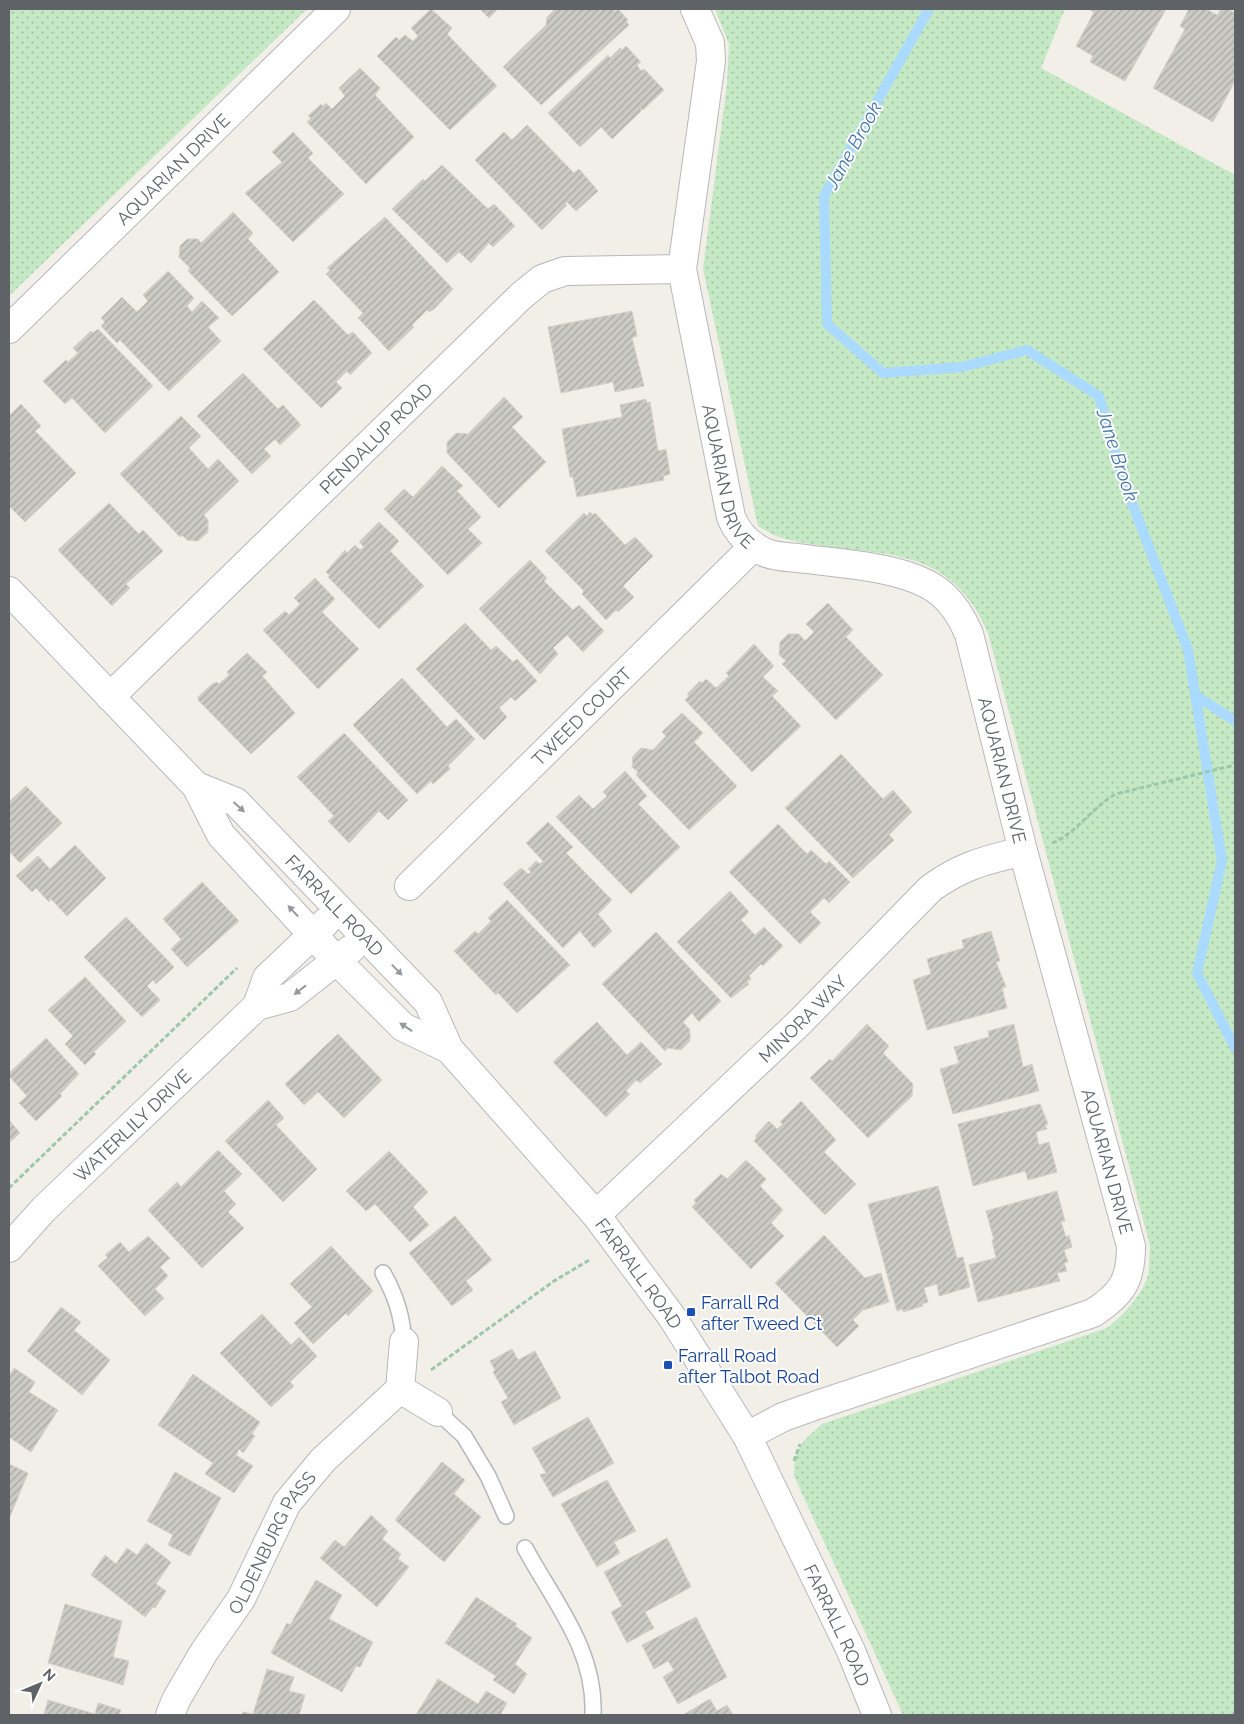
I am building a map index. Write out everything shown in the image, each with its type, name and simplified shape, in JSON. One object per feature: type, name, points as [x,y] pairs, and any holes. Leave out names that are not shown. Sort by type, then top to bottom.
[{"type":"street","name":"AQUARIAN DRIVE","points":[[9,328],[336,9]]},
{"type":"street","name":"AQUARIAN DRIVE","points":[[694,9],[710,43],[711,61],[682,269],[731,517],[736,528],[754,546],[771,554],[903,573],[926,583],[944,595],[960,614],[969,634],[1034,848],[1131,1246],[1131,1268],[1124,1286],[1112,1301],[1093,1313],[783,1417],[747,1436]]},
{"type":"street","name":"PENDALUP ROAD","points":[[110,697],[514,303],[542,279],[565,271],[682,269]]},
{"type":"street","name":"TWEED COURT","points":[[409,886],[754,546]]},
{"type":"street","name":"FARRALL ROAD","points":[[9,591],[196,786],[221,835],[337,961],[403,1027],[449,1049]]},
{"type":"street","name":"FARRALL ROAD","points":[[196,786],[236,802],[428,1002],[449,1049],[596,1215],[672,1317],[747,1436],[851,1651],[877,1715]]},
{"type":"street","name":"MINORA WAY","points":[[596,1215],[800,1023],[930,888],[952,873],[970,864],[1034,848]]},
{"type":"street","name":"WATERLILY DRIVE","points":[[9,1248],[44,1209],[257,1006],[267,978],[339,910]]},
{"type":"street","name":"WATERLILY DRIVE","points":[[257,1006],[290,997],[365,937]]},
{"type":"street","points":[[404,1342],[400,1386],[438,1412]]},
{"type":"street","name":"OLDENBURG PASS","points":[[170,1715],[176,1700],[204,1652],[241,1598],[287,1503],[323,1460],[400,1386]]},
{"type":"lane","points":[[383,1273],[394,1293],[402,1317],[404,1342]]},
{"type":"lane","points":[[438,1412],[464,1436],[488,1476],[506,1516]]},
{"type":"lane","points":[[525,1548],[545,1585],[568,1620],[589,1667],[594,1698],[593,1715]]},
{"type":"path","points":[[1034,848],[1057,841],[1068,834],[1101,802],[1116,794],[1235,765]]},
{"type":"path","points":[[9,1188],[238,967]]},
{"type":"path","points":[[400,1386],[441,1364],[554,1281],[595,1257]]},
{"type":"green space","points":[[9,9],[307,9],[9,296]]},
{"type":"green space","points":[[715,9],[1065,9],[1041,68],[1235,175],[1235,1715],[903,1715],[794,1476],[795,1458],[800,1446],[822,1424],[1107,1328],[1126,1311],[1142,1290],[1148,1275],[1150,1246],[988,633],[971,601],[950,580],[927,566],[901,557],[814,545],[782,538],[758,526],[703,269],[727,84],[729,44]]},
{"type":"building","points":[[431,9],[452,28],[447,34],[497,86],[450,130],[377,56],[396,37],[399,40],[405,35],[413,41],[418,36],[411,28]]},
{"type":"building","points":[[480,9],[498,9],[489,18]]},
{"type":"building","points":[[555,9],[614,9],[613,12],[618,9],[628,20],[626,21],[629,25],[541,105],[503,67],[546,25],[547,17]]},
{"type":"building","points":[[1088,9],[1166,9],[1125,81],[1090,62],[1093,56],[1076,46],[1094,12]]},
{"type":"building","points":[[1189,9],[1206,9],[1217,15],[1221,9],[1228,9],[1235,13],[1235,81],[1213,122],[1153,88],[1185,29],[1180,26]]},
{"type":"building","points":[[626,46],[641,62],[637,65],[641,71],[644,69],[664,90],[643,110],[641,108],[641,111],[612,139],[601,127],[580,147],[548,113],[608,55],[610,58],[620,48],[622,50]]},
{"type":"building","points":[[360,68],[380,88],[375,95],[414,137],[366,184],[307,122],[311,118],[308,116],[321,104],[323,106],[326,103],[332,109],[345,96],[339,88]]},
{"type":"building","points":[[527,125],[574,173],[579,169],[598,191],[576,211],[567,202],[565,204],[567,205],[542,230],[475,160],[504,132],[512,140]]},
{"type":"building","points":[[293,132],[313,153],[308,158],[344,194],[293,242],[245,193],[282,162],[272,152]]},
{"type":"building","points":[[442,165],[488,209],[494,204],[515,226],[493,247],[489,243],[471,263],[459,252],[447,263],[392,209],[423,179],[425,181]]},
{"type":"building","points":[[233,212],[253,233],[248,239],[279,272],[232,316],[188,271],[190,268],[179,257],[180,246],[187,239],[198,239],[201,243]]},
{"type":"building","points":[[385,217],[453,289],[434,309],[429,312],[427,310],[412,325],[414,327],[389,351],[358,318],[363,313],[326,274],[330,270],[327,268]]},
{"type":"building","points":[[168,271],[194,298],[187,306],[192,312],[202,301],[219,318],[208,327],[221,341],[169,391],[120,340],[117,343],[101,326],[105,322],[101,318],[122,297],[137,312],[148,301],[143,295]]},
{"type":"building","points":[[314,300],[348,335],[353,332],[372,353],[350,375],[347,371],[336,382],[342,388],[321,408],[263,349]]},
{"type":"building","points":[[632,311],[637,336],[632,338],[644,386],[615,392],[613,382],[561,393],[548,327]]},
{"type":"building","points":[[98,329],[153,386],[105,433],[72,398],[65,404],[43,381],[66,360],[68,362],[78,353],[73,348],[91,331],[93,333]]},
{"type":"building","points":[[243,373],[278,409],[283,405],[301,425],[280,445],[275,439],[264,449],[271,456],[252,474],[197,416]]},
{"type":"building","points":[[504,397],[523,417],[512,427],[546,462],[499,508],[447,453],[447,442],[456,433],[468,434]]},
{"type":"building","points":[[646,399],[647,403],[650,402],[658,451],[666,449],[670,474],[663,476],[664,480],[577,497],[573,477],[570,477],[562,429],[622,417],[620,405]]},
{"type":"building","points":[[21,404],[41,426],[35,431],[76,473],[25,522],[9,506],[9,416]]},
{"type":"building","points":[[181,416],[201,436],[189,448],[208,469],[218,459],[239,481],[204,515],[208,520],[208,532],[198,541],[187,540],[182,535],[180,537],[120,474]]},
{"type":"building","points":[[442,466],[463,486],[457,491],[481,517],[468,529],[482,543],[448,575],[384,509],[404,489],[413,497]]},
{"type":"building","points":[[109,503],[139,534],[143,530],[163,551],[126,584],[130,588],[112,606],[58,550]]},
{"type":"building","points":[[590,512],[593,515],[595,513],[625,545],[635,537],[653,556],[623,586],[634,597],[606,620],[582,594],[584,591],[545,551],[584,513],[587,516]]},
{"type":"building","points":[[379,522],[399,541],[390,551],[424,586],[379,629],[328,577],[330,576],[326,572],[345,550],[347,553],[355,545],[360,550],[364,547],[359,542]]},
{"type":"building","points":[[530,560],[547,578],[544,581],[573,610],[579,605],[604,631],[583,652],[567,635],[553,648],[558,654],[540,674],[479,609]]},
{"type":"building","points":[[315,578],[335,599],[322,612],[359,649],[318,689],[263,630],[285,611],[289,615],[300,604],[294,598]]},
{"type":"building","points":[[828,603],[853,630],[846,637],[883,675],[836,720],[782,664],[786,661],[779,655],[780,642],[788,634],[799,634],[805,641],[814,632],[806,624]]},
{"type":"building","points":[[465,623],[491,650],[496,646],[513,662],[517,659],[537,681],[515,701],[511,697],[499,708],[507,717],[484,740],[416,669]]},
{"type":"building","points":[[754,644],[774,666],[763,677],[778,691],[772,696],[801,726],[752,772],[685,700],[689,696],[687,694],[700,681],[702,683],[706,679],[716,688],[729,676],[726,673]]},
{"type":"building","points":[[247,653],[267,672],[262,676],[295,713],[251,754],[198,700],[198,697],[212,684],[217,682],[219,684],[229,675],[227,672]]},
{"type":"building","points":[[402,678],[447,727],[456,719],[475,739],[448,766],[450,769],[433,784],[431,781],[417,794],[353,725]]},
{"type":"building","points":[[682,713],[703,733],[694,742],[737,786],[689,830],[636,775],[638,772],[632,767],[633,756],[641,748],[653,750],[666,736],[662,732]]},
{"type":"building","points":[[344,733],[408,800],[388,820],[379,811],[349,843],[328,821],[334,816],[297,777]]},
{"type":"building","points":[[841,754],[883,799],[893,790],[912,812],[889,835],[894,840],[853,878],[785,808]]},
{"type":"building","points":[[625,771],[647,796],[638,804],[680,847],[631,894],[556,817],[579,795],[593,809],[607,796],[603,792]]},
{"type":"building","points":[[26,786],[62,823],[20,863],[9,851],[9,802]]},
{"type":"building","points":[[548,822],[573,847],[566,853],[612,900],[598,914],[612,931],[594,948],[580,931],[563,948],[503,884],[521,868],[528,874],[531,872],[528,869],[536,861],[540,864],[543,861],[526,843]]},
{"type":"building","points":[[778,824],[807,854],[811,850],[826,864],[829,861],[850,882],[829,903],[824,898],[810,912],[821,923],[800,944],[729,872]]},
{"type":"building","points":[[75,845],[106,878],[67,916],[51,899],[49,902],[36,888],[32,892],[16,876],[38,856],[50,869]]},
{"type":"building","points":[[202,882],[239,921],[187,967],[171,949],[181,939],[163,919]]},
{"type":"building","points":[[730,891],[749,912],[741,920],[755,935],[764,927],[783,946],[763,966],[761,964],[749,976],[751,979],[747,982],[749,984],[731,998],[677,942]]},
{"type":"building","points":[[507,900],[570,965],[517,1013],[498,993],[496,995],[454,951],[475,931],[478,934],[491,921],[488,918]]},
{"type":"building","points":[[126,917],[174,967],[156,984],[153,980],[147,986],[160,1000],[142,1017],[84,957]]},
{"type":"building","points":[[991,931],[1000,961],[996,962],[1006,987],[1002,988],[1007,1008],[927,1030],[913,980],[931,974],[927,959],[964,948],[962,940]]},
{"type":"building","points":[[656,932],[721,1001],[699,1022],[692,1013],[683,1022],[690,1030],[690,1041],[681,1050],[668,1048],[665,1051],[602,984]]},
{"type":"building","points":[[85,977],[126,1021],[94,1052],[96,1054],[85,1065],[65,1044],[73,1036],[48,1010]]},
{"type":"building","points":[[597,1022],[627,1055],[641,1042],[662,1064],[640,1083],[636,1080],[626,1091],[630,1094],[606,1117],[553,1062]]},
{"type":"building","points":[[867,1024],[889,1046],[883,1053],[913,1084],[912,1096],[868,1138],[810,1078],[830,1059],[832,1061]]},
{"type":"building","points":[[1014,1024],[1023,1067],[1032,1064],[1039,1091],[953,1114],[940,1069],[959,1063],[954,1047],[989,1037],[988,1031]]},
{"type":"building","points":[[338,1034],[382,1080],[344,1118],[318,1092],[304,1105],[285,1084]]},
{"type":"building","points":[[46,1038],[79,1074],[60,1094],[62,1096],[36,1121],[19,1103],[27,1096],[9,1076],[9,1073]]},
{"type":"building","points":[[268,1100],[284,1118],[276,1125],[317,1169],[283,1202],[225,1141]]},
{"type":"building","points":[[801,1101],[836,1140],[824,1152],[856,1184],[825,1215],[754,1141],[757,1137],[755,1136],[769,1121],[777,1129],[783,1124],[780,1122]]},
{"type":"building","points":[[1040,1104],[1048,1124],[1045,1126],[1047,1129],[1036,1132],[1039,1145],[1049,1142],[1057,1172],[1028,1180],[1025,1171],[973,1186],[958,1124]]},
{"type":"building","points":[[9,1120],[20,1133],[9,1143]]},
{"type":"building","points":[[218,1150],[242,1174],[224,1191],[236,1204],[228,1212],[244,1228],[202,1268],[148,1210],[177,1182],[181,1187]]},
{"type":"building","points":[[389,1151],[428,1192],[413,1207],[429,1225],[410,1242],[375,1204],[366,1211],[346,1191]]},
{"type":"building","points":[[746,1160],[766,1179],[760,1186],[783,1210],[771,1223],[784,1236],[751,1269],[692,1207],[696,1203],[694,1200],[721,1174],[727,1179]]},
{"type":"building","points":[[938,1186],[957,1258],[963,1257],[970,1287],[939,1296],[937,1284],[924,1288],[928,1302],[922,1304],[923,1306],[903,1312],[903,1309],[897,1311],[868,1204]]},
{"type":"building","points":[[1057,1191],[1065,1221],[1061,1222],[1066,1237],[1069,1235],[1072,1247],[1064,1250],[1068,1262],[1064,1263],[1067,1271],[1057,1273],[1060,1281],[978,1302],[969,1265],[996,1258],[992,1240],[994,1240],[986,1211]]},
{"type":"building","points":[[455,1216],[492,1260],[466,1281],[473,1290],[452,1306],[409,1253]]},
{"type":"building","points":[[824,1235],[865,1278],[881,1273],[889,1302],[863,1310],[853,1320],[859,1326],[837,1347],[775,1283]]},
{"type":"building","points":[[148,1236],[170,1258],[160,1267],[168,1276],[155,1289],[164,1298],[145,1316],[98,1266],[108,1257],[105,1255],[120,1242],[129,1252]]},
{"type":"building","points":[[331,1246],[373,1291],[348,1316],[346,1313],[313,1344],[294,1323],[312,1307],[290,1284]]},
{"type":"building","points":[[61,1307],[81,1322],[74,1330],[110,1360],[82,1395],[27,1351]]},
{"type":"building","points":[[262,1314],[291,1345],[299,1337],[317,1356],[290,1382],[294,1386],[271,1407],[220,1353]]},
{"type":"building","points":[[512,1349],[518,1360],[535,1351],[561,1398],[514,1425],[501,1402],[508,1398],[493,1372],[495,1370],[490,1361]]},
{"type":"building","points":[[14,1368],[35,1382],[29,1392],[58,1410],[31,1452],[9,1437],[9,1376]]},
{"type":"building","points":[[193,1374],[260,1422],[252,1434],[255,1436],[243,1453],[239,1449],[236,1455],[253,1466],[234,1493],[205,1474],[213,1463],[158,1425]]},
{"type":"building","points":[[588,1417],[614,1463],[553,1497],[540,1475],[546,1473],[532,1448]]},
{"type":"building","points":[[442,1462],[465,1480],[454,1494],[481,1517],[444,1562],[395,1520]]},
{"type":"building","points":[[9,1464],[28,1473],[9,1519]]},
{"type":"building","points":[[175,1472],[221,1498],[190,1556],[168,1545],[173,1535],[147,1521]]},
{"type":"building","points":[[607,1480],[636,1531],[614,1542],[620,1553],[597,1567],[561,1504]]},
{"type":"building","points":[[371,1515],[388,1531],[382,1539],[401,1554],[398,1559],[409,1567],[377,1607],[320,1558],[335,1540],[344,1547]]},
{"type":"building","points":[[667,1538],[691,1587],[645,1612],[654,1628],[627,1643],[611,1612],[622,1606],[604,1572]]},
{"type":"building","points":[[146,1543],[171,1562],[156,1584],[166,1591],[155,1608],[153,1607],[145,1617],[91,1575],[105,1555],[116,1564],[127,1548],[137,1555]]},
{"type":"building","points":[[316,1580],[342,1595],[329,1619],[373,1642],[360,1667],[356,1666],[342,1692],[271,1653],[287,1623],[290,1625]]},
{"type":"building","points":[[476,1597],[517,1624],[515,1626],[532,1638],[515,1664],[527,1674],[514,1694],[493,1680],[496,1676],[445,1643]]},
{"type":"building","points":[[65,1604],[122,1621],[113,1657],[129,1661],[123,1685],[48,1663]]},
{"type":"building","points":[[696,1617],[727,1677],[678,1704],[663,1677],[674,1670],[668,1661],[654,1669],[642,1645]]},
{"type":"building","points":[[267,1669],[294,1677],[289,1691],[305,1695],[299,1715],[242,1715],[243,1712],[253,1714]]},
{"type":"building","points":[[438,1679],[478,1704],[486,1691],[507,1703],[500,1715],[416,1715]]},
{"type":"building","points":[[710,1699],[717,1711],[727,1705],[733,1715],[683,1715]]},
{"type":"building","points":[[48,1700],[95,1714],[98,1703],[121,1710],[119,1715],[44,1715]]},
{"type":"waterway","name":"Jane Brook","points":[[929,9],[824,196],[827,324],[883,373],[962,367],[1027,350],[1099,396],[1122,476],[1188,650],[1222,861],[1197,973],[1235,1048]]},
{"type":"waterway","points":[[1195,695],[1235,721]]},
{"type":"place","name":"Farrall Rd after Tweed Ct","points":[[691,1312]]},
{"type":"place","name":"Farrall Road after Talbot Road","points":[[668,1365]]}]
